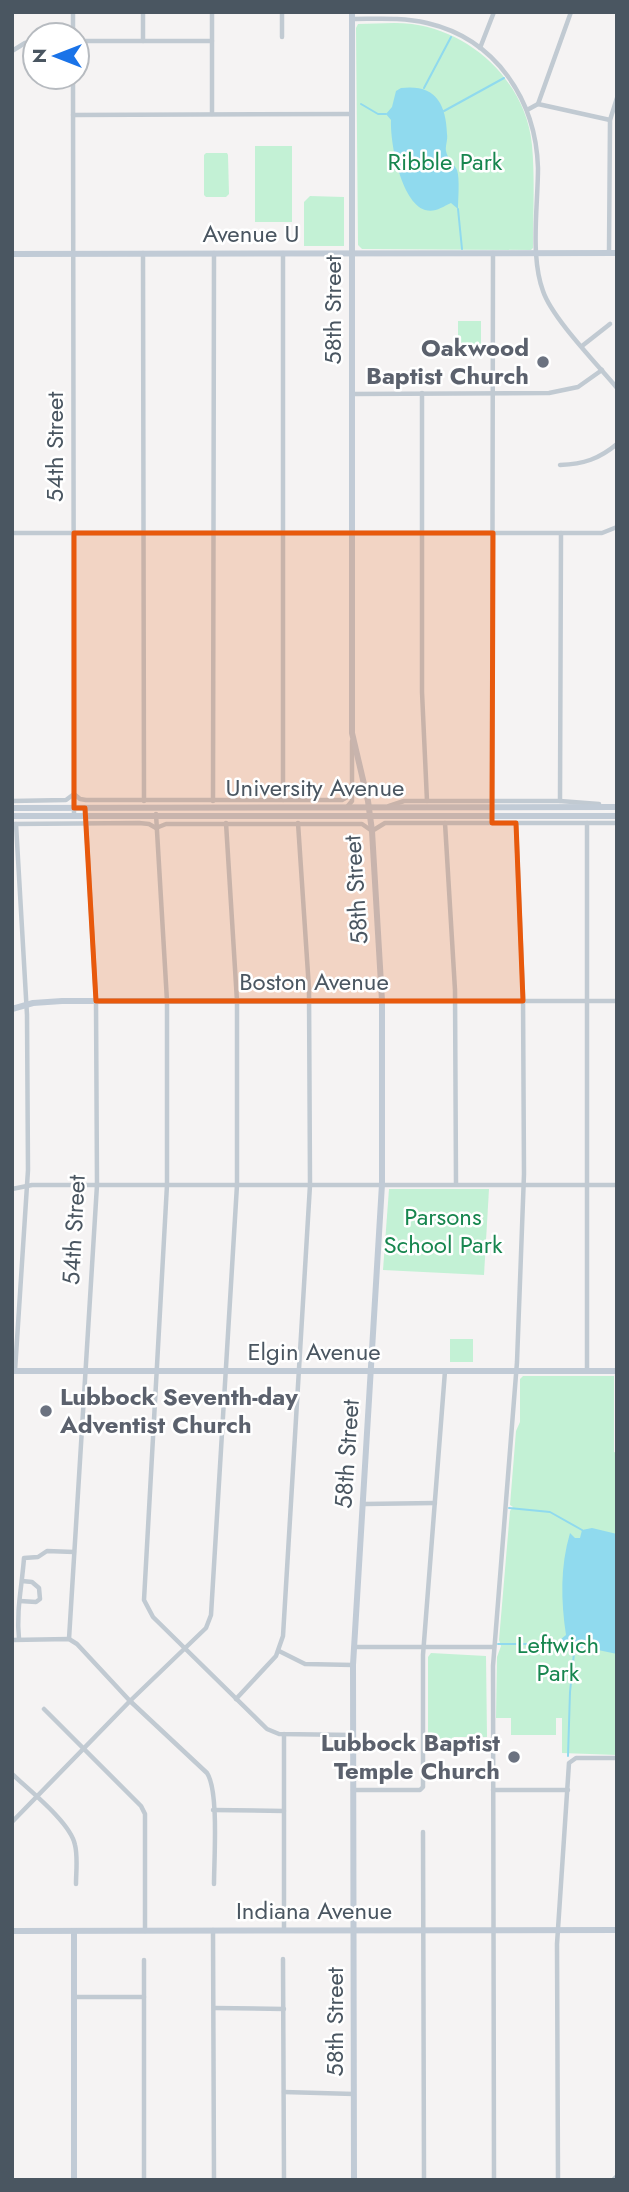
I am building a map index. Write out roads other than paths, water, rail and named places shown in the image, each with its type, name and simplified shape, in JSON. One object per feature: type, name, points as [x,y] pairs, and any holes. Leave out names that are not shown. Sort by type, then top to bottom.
[{"type":"street","points":[[143,12],[143,41]]},
{"type":"street","points":[[212,12],[212,114]]},
{"type":"street","points":[[282,12],[282,37]]},
{"type":"street","points":[[423,12],[423,22]]},
{"type":"street","points":[[480,48],[494,12]]},
{"type":"street","points":[[538,104],[571,12]]},
{"type":"street","points":[[352,16],[423,22],[452,31],[480,48],[507,74],[527,110],[537,150],[540,281],[548,302],[617,388]]},
{"type":"street","name":"58th Street","points":[[347,807],[352,801],[352,16]]},
{"type":"street","points":[[91,41],[212,41]]},
{"type":"street","name":"54th Street","points":[[74,91],[74,816]]},
{"type":"street","points":[[613,253],[610,120],[617,98]]},
{"type":"street","points":[[527,110],[538,104],[610,120]]},
{"type":"street","points":[[74,115],[352,114]]},
{"type":"street","points":[[143,253],[144,801]]},
{"type":"street","points":[[213,802],[214,253]]},
{"type":"street","points":[[282,253],[283,800]]},
{"type":"street","points":[[492,801],[493,253]]},
{"type":"street","name":"Avenue U","points":[[12,254],[613,253]]},
{"type":"street","points":[[582,346],[610,324]]},
{"type":"street","points":[[352,394],[564,391],[591,380],[602,370]]},
{"type":"street","points":[[422,393],[422,692],[427,801]]},
{"type":"street","points":[[561,465],[594,460],[617,444]]},
{"type":"street","points":[[12,533],[602,533],[617,527]]},
{"type":"street","points":[[561,533],[561,801]]},
{"type":"street","name":"58th Street","points":[[352,733],[372,831],[382,1001],[382,1184],[353,1665],[354,2180]]},
{"type":"street","points":[[12,801],[66,800],[74,794],[86,800],[342,800],[351,792]]},
{"type":"street","points":[[385,807],[399,802],[427,801],[561,801],[607,806]]},
{"type":"street","name":"University Avenue","points":[[12,808],[617,807]]},
{"type":"street","points":[[156,808],[167,1001],[167,1185],[144,1600],[147,1608],[185,1648],[267,1729],[284,1734],[353,1735]]},
{"type":"street","name":"University Avenue","points":[[13,821],[74,816],[617,816]]},
{"type":"street","points":[[13,1371],[27,1185],[26,1004],[13,821],[149,824],[156,828]]},
{"type":"street","name":"54th Street","points":[[69,1639],[97,1185],[96,1002],[86,823]]},
{"type":"street","points":[[12,1822],[130,1701],[206,1628],[211,1615],[237,1185],[237,1001],[226,823]]},
{"type":"street","points":[[156,828],[166,824],[298,823],[362,824],[372,831],[385,823],[617,823]]},
{"type":"street","points":[[236,1699],[279,1651],[283,1636],[310,1185],[309,1001],[298,823]]},
{"type":"street","points":[[445,823],[456,1001],[456,1184]]},
{"type":"street","points":[[494,2180],[494,1647],[516,1371],[523,1184],[523,1001],[516,823]]},
{"type":"street","points":[[587,823],[587,1371]]},
{"type":"street","name":"Boston Avenue","points":[[12,1009],[26,1004],[167,1001],[617,1001]]},
{"type":"street","points":[[12,1189],[27,1185],[617,1185]]},
{"type":"street","name":"Elgin Avenue","points":[[13,1371],[617,1371]]},
{"type":"street","points":[[353,1790],[419,1790],[423,1787],[424,1647],[445,1371]]},
{"type":"street","points":[[364,1504],[435,1503]]},
{"type":"street","points":[[19,1639],[17,1612],[24,1558],[37,1557],[47,1551],[74,1552]]},
{"type":"street","points":[[20,1601],[36,1602],[40,1599],[39,1588],[32,1582],[23,1581]]},
{"type":"street","points":[[12,1640],[69,1639],[77,1644],[130,1701],[207,1773],[212,1785],[214,1884]]},
{"type":"street","points":[[354,1647],[494,1647]]},
{"type":"street","points":[[279,1651],[305,1664],[353,1665]]},
{"type":"street","points":[[44,1709],[135,1798],[145,1814],[145,1931]]},
{"type":"street","points":[[284,1734],[284,1930]]},
{"type":"street","points":[[558,2180],[558,1930],[570,1762],[576,1758],[617,1758]]},
{"type":"street","points":[[12,1774],[73,1836],[76,1846],[76,1884]]},
{"type":"street","points":[[493,1790],[568,1790]]},
{"type":"street","points":[[213,1811],[284,1811]]},
{"type":"street","points":[[423,1832],[424,2180]]},
{"type":"street","points":[[213,1930],[214,2180]]},
{"type":"street","name":"Indiana Avenue","points":[[12,1931],[617,1930]]},
{"type":"street","points":[[74,1931],[74,2180]]},
{"type":"street","points":[[283,1959],[284,2180]]},
{"type":"street","points":[[144,1960],[144,2180]]},
{"type":"street","points":[[74,1997],[144,1997]]},
{"type":"street","points":[[214,2008],[284,2009]]},
{"type":"street","points":[[284,2092],[354,2094]]},
{"type":"street","points":[[613,2180],[617,2176]]},
{"type":"water","points":[[401,88],[422,89],[436,98],[441,105],[446,123],[446,151],[458,174],[458,209],[451,203],[435,210],[425,210],[409,196],[403,184],[395,156],[391,120],[386,114],[392,107],[396,91]]},
{"type":"water","points":[[592,1528],[617,1534],[617,1654],[584,1647],[578,1649],[575,1654],[569,1647],[555,1644],[566,1635],[562,1584],[570,1533],[575,1538],[580,1538],[582,1530]]},
{"type":"waterway","points":[[424,88],[451,37]]},
{"type":"waterway","points":[[444,111],[504,78]]},
{"type":"waterway","points":[[361,104],[378,114],[386,114]]},
{"type":"waterway","points":[[458,209],[462,249]]},
{"type":"waterway","points":[[509,1508],[550,1512],[582,1530]]},
{"type":"waterway","points":[[498,1644],[555,1644]]},
{"type":"waterway","points":[[568,1756],[574,1653]]},
{"type":"place","name":"Oakwood Baptist Church","points":[[543,362]]},
{"type":"place","name":"Lubbock Seventh-day Adventist Church","points":[[46,1411]]},
{"type":"place","name":"Lubbock Baptist Temple Church","points":[[514,1757]]},
{"type":"park label","name":"Ribble Park","points":[[445,162]]},
{"type":"park label","name":"Parsons School Park","points":[[443,1231]]},
{"type":"park label","name":"Leftwich Park","points":[[558,1659]]}]
